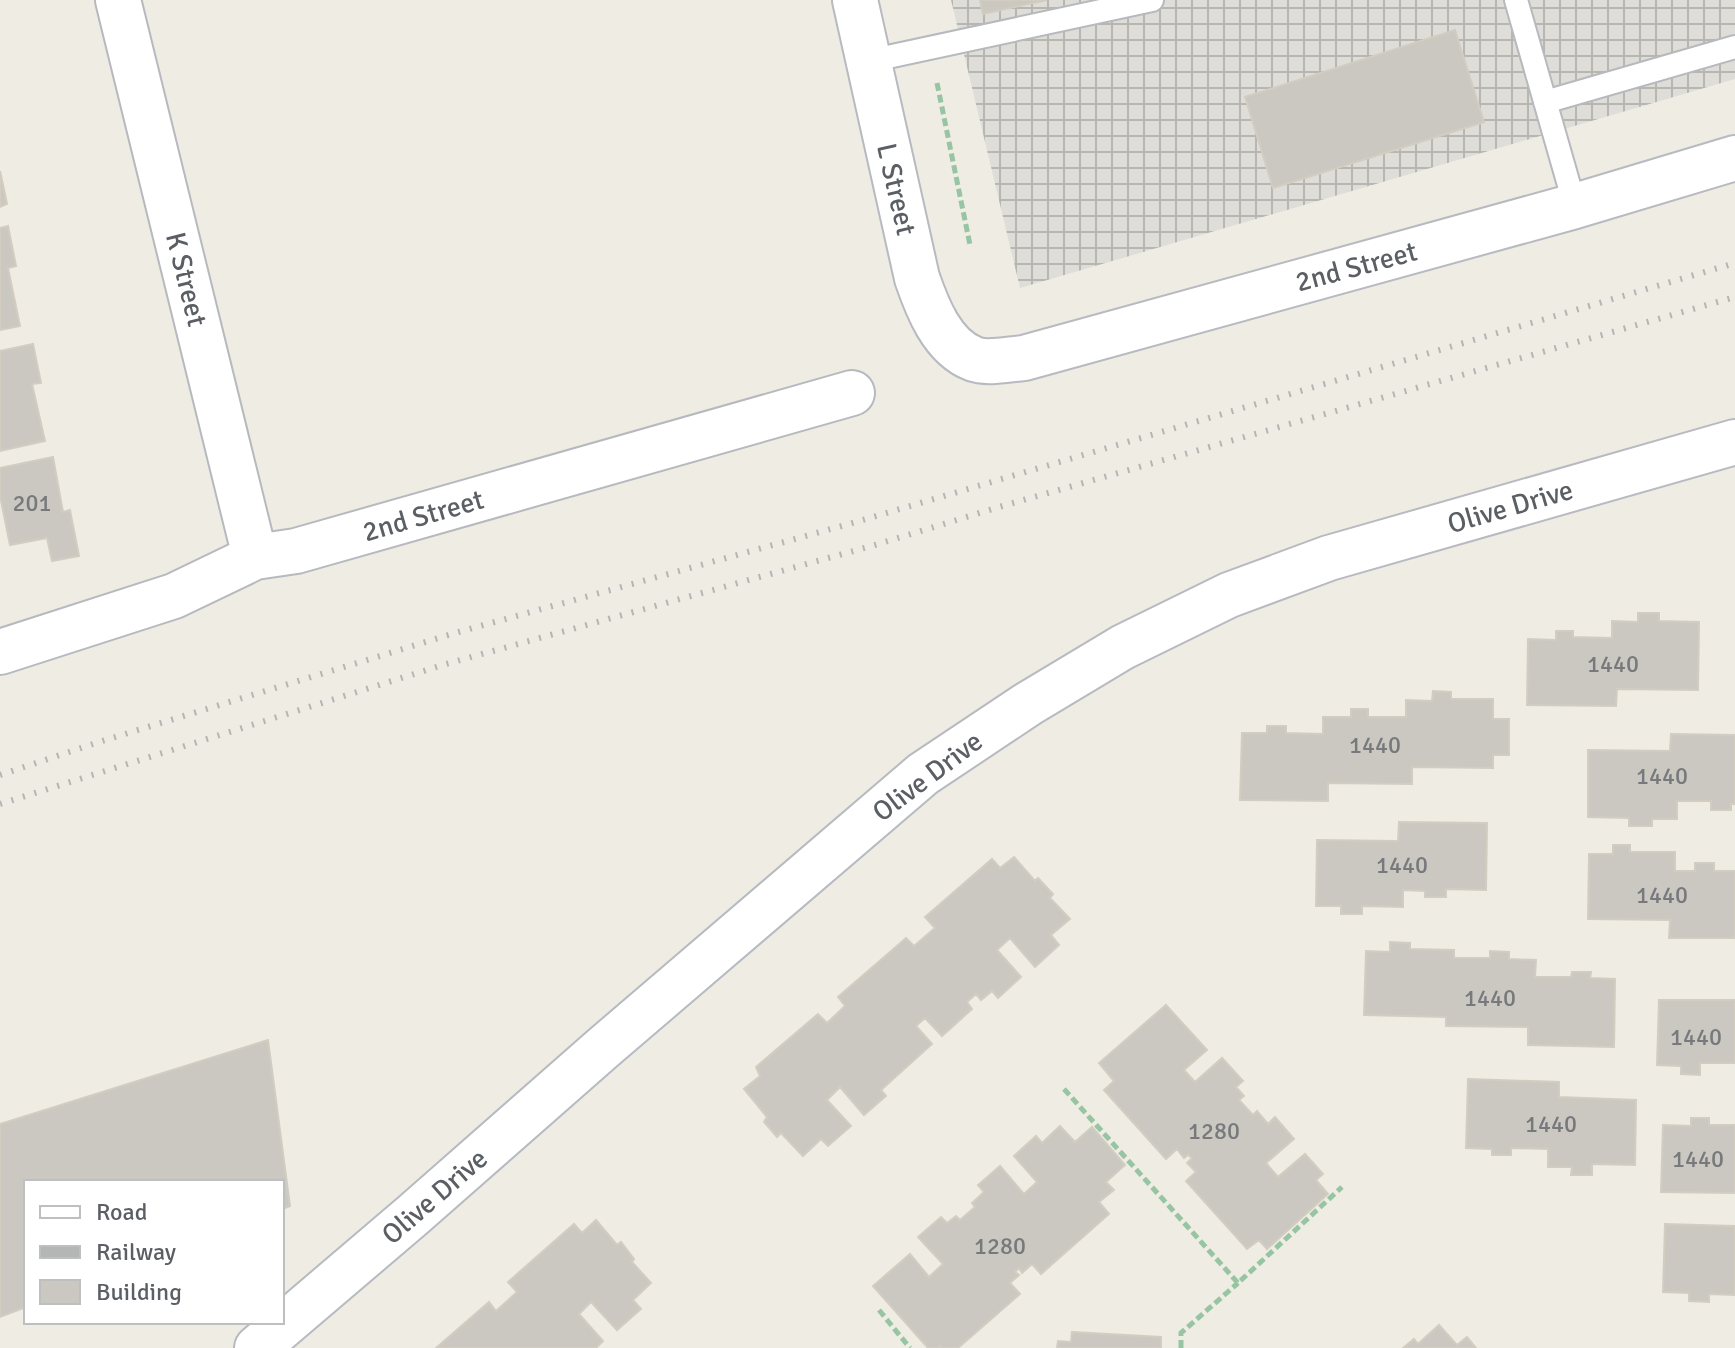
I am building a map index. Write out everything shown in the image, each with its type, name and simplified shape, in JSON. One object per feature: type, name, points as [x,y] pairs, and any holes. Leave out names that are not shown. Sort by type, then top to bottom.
[{"type":"street","name":"K Street","points":[[118,0],[255,557]]},
{"type":"street","name":"L Street","points":[[855,0],[917,278],[927,305],[947,338],[975,360]]},
{"type":"street","name":"2nd Street","points":[[975,360],[1024,358],[1575,206],[1735,158]]},
{"type":"street","name":"2nd Street","points":[[0,652],[174,596],[255,557],[296,551],[852,393]]},
{"type":"street","name":"Olive Drive","points":[[257,1348],[911,784],[1028,704],[1123,647],[1229,595],[1329,558],[1735,442]]},
{"type":"lane","points":[[869,61],[1152,0]]},
{"type":"lane","points":[[1516,0],[1575,206]]},
{"type":"lane","points":[[1545,102],[1735,47]]},
{"type":"path","points":[[925,49],[936,76],[970,245]]},
{"type":"path","points":[[1064,1089],[1238,1283]]},
{"type":"path","points":[[1181,1348],[1181,1333],[1342,1187]]},
{"type":"path","points":[[879,1310],[910,1348]]},
{"type":"shaded area","points":[[951,0],[1735,0],[1735,79],[1020,288]]},
{"type":"building","points":[[980,0],[1047,0],[983,14]]},
{"type":"building","points":[[1455,30],[1484,122],[1273,188],[1245,97]]},
{"type":"building","points":[[0,171],[7,204],[0,207]]},
{"type":"building","points":[[8,226],[16,266],[8,268],[20,326],[0,330],[0,228]]},
{"type":"building","points":[[33,344],[41,383],[32,384],[45,441],[0,451],[0,351]]},
{"type":"building","points":[[53,457],[63,512],[70,510],[79,556],[52,561],[47,538],[10,545],[0,496],[0,468]]},
{"type":"building","points":[[1638,613],[1659,613],[1659,621],[1699,622],[1698,690],[1617,689],[1616,706],[1527,705],[1528,639],[1556,640],[1556,631],[1573,631],[1573,637],[1612,638],[1612,621],[1638,622]]},
{"type":"building","points":[[1433,691],[1451,692],[1451,699],[1493,699],[1493,719],[1509,719],[1509,755],[1493,755],[1493,768],[1412,767],[1412,784],[1328,783],[1328,801],[1240,800],[1242,733],[1267,733],[1267,726],[1286,726],[1286,733],[1323,734],[1323,717],[1351,717],[1351,709],[1368,709],[1368,717],[1406,717],[1406,700],[1432,701]]},
{"type":"building","points":[[1671,734],[1735,735],[1735,804],[1731,804],[1731,810],[1711,810],[1711,801],[1677,801],[1677,819],[1652,819],[1652,826],[1629,826],[1629,818],[1588,817],[1588,750],[1670,751]]},
{"type":"building","points":[[1399,822],[1487,823],[1486,890],[1446,889],[1446,897],[1425,897],[1425,891],[1403,890],[1403,907],[1362,906],[1362,914],[1341,914],[1341,906],[1316,906],[1317,840],[1398,841]]},
{"type":"building","points":[[1613,845],[1630,845],[1630,852],[1675,852],[1675,871],[1695,871],[1695,863],[1714,863],[1714,871],[1735,871],[1735,938],[1669,938],[1670,920],[1588,919],[1589,854],[1613,854]]},
{"type":"building","points":[[1014,857],[1035,881],[1038,878],[1053,894],[1050,898],[1070,919],[1051,935],[1059,945],[1035,967],[1010,938],[997,950],[1021,977],[998,998],[992,991],[981,1000],[976,994],[967,1002],[972,1009],[942,1036],[925,1018],[916,1026],[932,1044],[881,1090],[886,1096],[864,1115],[840,1087],[827,1100],[851,1126],[828,1146],[821,1139],[803,1156],[781,1133],[777,1137],[764,1122],[767,1117],[744,1089],[760,1076],[756,1067],[818,1014],[827,1023],[845,1006],[838,997],[906,938],[914,946],[935,928],[925,917],[992,859],[1000,868]]},
{"type":"building","points":[[1390,942],[1410,943],[1410,949],[1454,950],[1454,958],[1490,958],[1490,951],[1509,952],[1509,959],[1536,960],[1535,977],[1571,977],[1572,972],[1591,972],[1590,978],[1615,979],[1614,1047],[1528,1045],[1528,1027],[1446,1026],[1446,1017],[1364,1015],[1366,951],[1390,952]]},
{"type":"building","points":[[1659,1000],[1735,1000],[1735,1063],[1700,1063],[1700,1075],[1681,1074],[1681,1066],[1657,1065]]},
{"type":"building","points":[[1166,1005],[1207,1050],[1184,1070],[1195,1082],[1222,1058],[1243,1081],[1236,1087],[1244,1096],[1239,1100],[1253,1115],[1257,1111],[1268,1124],[1275,1117],[1294,1139],[1266,1163],[1278,1177],[1305,1154],[1323,1174],[1316,1180],[1328,1194],[1267,1249],[1259,1240],[1247,1249],[1186,1181],[1196,1172],[1187,1163],[1192,1158],[1188,1155],[1184,1158],[1177,1149],[1166,1159],[1104,1090],[1114,1081],[1099,1063]]},
{"type":"building","points":[[268,1040],[290,1206],[284,1208],[284,1180],[24,1180],[24,1308],[0,1317],[0,1124]]},
{"type":"building","points":[[1468,1079],[1559,1082],[1559,1097],[1636,1100],[1635,1165],[1592,1164],[1592,1175],[1571,1175],[1572,1167],[1548,1167],[1548,1149],[1511,1148],[1511,1155],[1492,1155],[1492,1149],[1466,1148]]},
{"type":"building","points":[[1691,1118],[1709,1118],[1709,1125],[1735,1125],[1735,1193],[1661,1192],[1663,1125],[1691,1126]]},
{"type":"building","points":[[1060,1126],[1075,1142],[1092,1127],[1125,1165],[1106,1182],[1114,1190],[1099,1202],[1109,1214],[1041,1274],[1032,1264],[1022,1273],[1019,1268],[1015,1272],[1019,1275],[1010,1283],[1020,1294],[958,1348],[928,1348],[873,1286],[910,1254],[929,1277],[943,1264],[918,1237],[941,1217],[947,1223],[956,1216],[960,1220],[975,1207],[972,1203],[984,1192],[978,1185],[1000,1166],[1024,1194],[1037,1182],[1014,1156],[1036,1136],[1042,1143]]},
{"type":"building","points":[[596,1220],[617,1245],[621,1242],[634,1259],[632,1262],[651,1283],[633,1300],[641,1309],[617,1330],[591,1302],[579,1314],[603,1341],[596,1348],[436,1348],[489,1302],[496,1311],[517,1292],[508,1282],[574,1224],[582,1233]]},
{"type":"building","points":[[1665,1224],[1735,1226],[1735,1295],[1709,1294],[1709,1302],[1689,1301],[1689,1293],[1663,1292]]},
{"type":"building","points":[[1439,1325],[1457,1345],[1467,1337],[1476,1348],[1403,1348],[1414,1339],[1418,1344]]},
{"type":"building","points":[[1072,1332],[1161,1337],[1161,1348],[1057,1348],[1058,1341],[1071,1342]]},
{"type":"railway","points":[[0,775],[455,633],[849,524],[1735,263]]},
{"type":"railway","points":[[0,804],[446,664],[875,545],[1735,297]]}]
